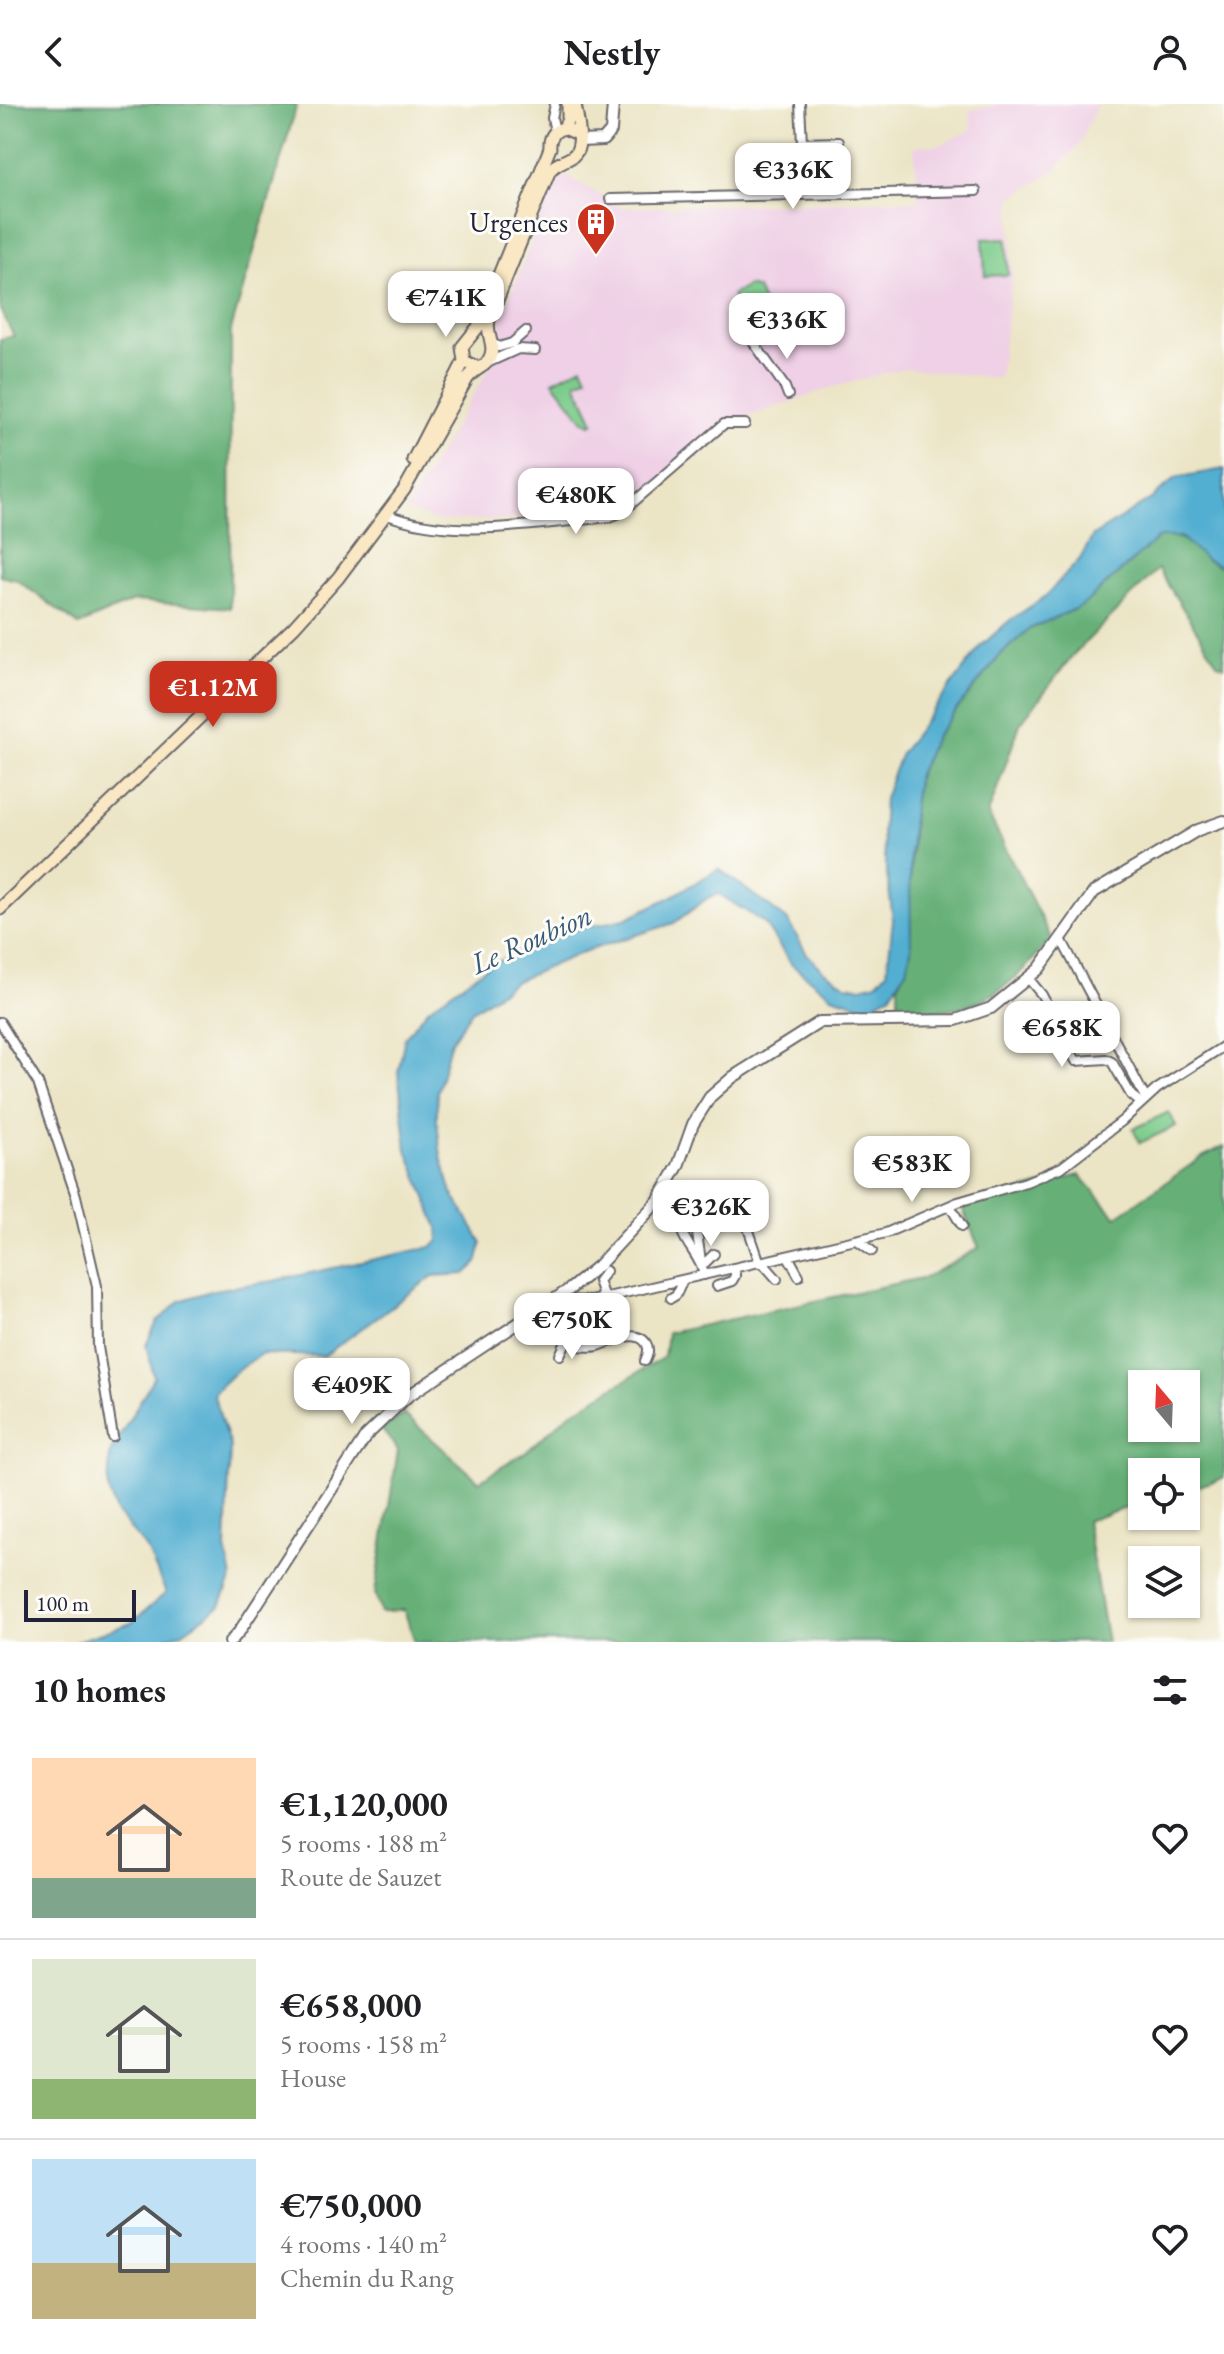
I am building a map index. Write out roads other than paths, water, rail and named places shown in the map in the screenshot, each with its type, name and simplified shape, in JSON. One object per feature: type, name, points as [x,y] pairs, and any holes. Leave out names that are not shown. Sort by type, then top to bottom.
[{"type":"main road","points":[[385,514],[464,361],[462,347],[474,333],[550,148],[550,139],[568,119],[568,104]]},
{"type":"main road","points":[[0,909],[294,627],[338,578],[404,490],[467,379],[492,350],[489,320],[550,170],[561,159],[573,155],[579,137],[575,104]]},
{"type":"main road","points":[[560,129],[579,137]]},
{"type":"main road","points":[[550,148],[554,156],[561,159]]},
{"type":"main road","points":[[474,333],[490,340]]},
{"type":"main road","points":[[464,361],[481,365]]},
{"type":"street","points":[[555,104],[552,118],[560,129]]},
{"type":"street","points":[[579,137],[603,140],[611,131],[613,104]]},
{"type":"street","points":[[800,104],[802,143],[839,142],[841,194]]},
{"type":"street","points":[[610,199],[976,191]]},
{"type":"street","points":[[490,340],[499,347],[512,343],[526,331]]},
{"type":"street","points":[[754,343],[788,395]]},
{"type":"street","points":[[481,365],[518,349],[535,350]]},
{"type":"street","points":[[385,514],[413,522],[473,529],[610,517],[622,512],[724,424],[745,424]]},
{"type":"street","points":[[230,1642],[366,1436],[408,1396],[555,1301],[599,1265],[658,1201],[678,1166],[693,1124],[710,1097],[733,1077],[820,1022],[956,1020],[991,1008],[1039,969],[1094,892],[1198,830],[1224,821]]},
{"type":"street","points":[[1061,939],[1144,1101]]},
{"type":"street","points":[[1028,978],[1042,995],[1076,1061],[1106,1059],[1112,1062],[1131,1095],[1144,1101]]},
{"type":"street","points":[[0,1022],[38,1083],[76,1196],[97,1286],[98,1347],[113,1437]]},
{"type":"street","points":[[702,1268],[735,1268],[886,1233],[931,1218],[950,1206],[1062,1167],[1157,1089],[1224,1046]]},
{"type":"street","points":[[950,1206],[962,1226]]},
{"type":"street","points":[[748,1228],[761,1262],[777,1279]]},
{"type":"street","points":[[682,1232],[702,1268]]},
{"type":"street","points":[[697,1233],[702,1268]]},
{"type":"street","points":[[856,1240],[872,1251]]},
{"type":"street","points":[[555,1301],[590,1301],[683,1280],[702,1268],[714,1254]]},
{"type":"street","points":[[788,1256],[799,1276]]},
{"type":"street","points":[[717,1286],[732,1281],[735,1268]]},
{"type":"street","points":[[600,1299],[602,1292],[598,1281],[606,1271]]},
{"type":"street","points":[[671,1298],[676,1295],[683,1280]]},
{"type":"street","points":[[555,1301],[571,1310],[591,1311]]},
{"type":"street","points":[[555,1301],[566,1342],[560,1355]]},
{"type":"street","points":[[555,1301],[562,1312],[570,1339],[578,1346],[595,1347],[636,1337],[648,1346],[649,1354],[645,1361]]},
{"type":"water","points":[[1224,469],[1224,568],[1206,560],[1181,537],[1159,537],[1082,606],[1029,629],[1001,654],[936,735],[918,774],[913,806],[911,950],[907,969],[890,995],[872,1005],[860,1005],[832,996],[792,965],[764,923],[719,894],[709,897],[674,923],[583,952],[514,982],[472,1011],[451,1041],[437,1092],[437,1120],[441,1157],[452,1193],[482,1243],[477,1263],[465,1274],[433,1276],[324,1356],[261,1354],[235,1372],[213,1393],[230,1447],[226,1549],[232,1578],[220,1606],[181,1633],[151,1642],[74,1642],[131,1623],[166,1593],[147,1549],[116,1512],[108,1489],[110,1453],[154,1377],[146,1345],[157,1322],[180,1301],[213,1290],[273,1281],[431,1247],[439,1241],[438,1228],[407,1150],[398,1072],[405,1037],[429,1008],[491,964],[577,929],[625,919],[719,869],[787,920],[807,954],[824,971],[846,985],[861,987],[876,983],[887,972],[893,920],[882,835],[884,798],[901,753],[981,646],[1009,621],[1046,596],[1080,559],[1093,536],[1154,497],[1175,478]]},
{"type":"place","name":"Urgences","points":[[596,256]]},
{"type":"water label","name":"Le Roubion","points":[[531,939]]}]
